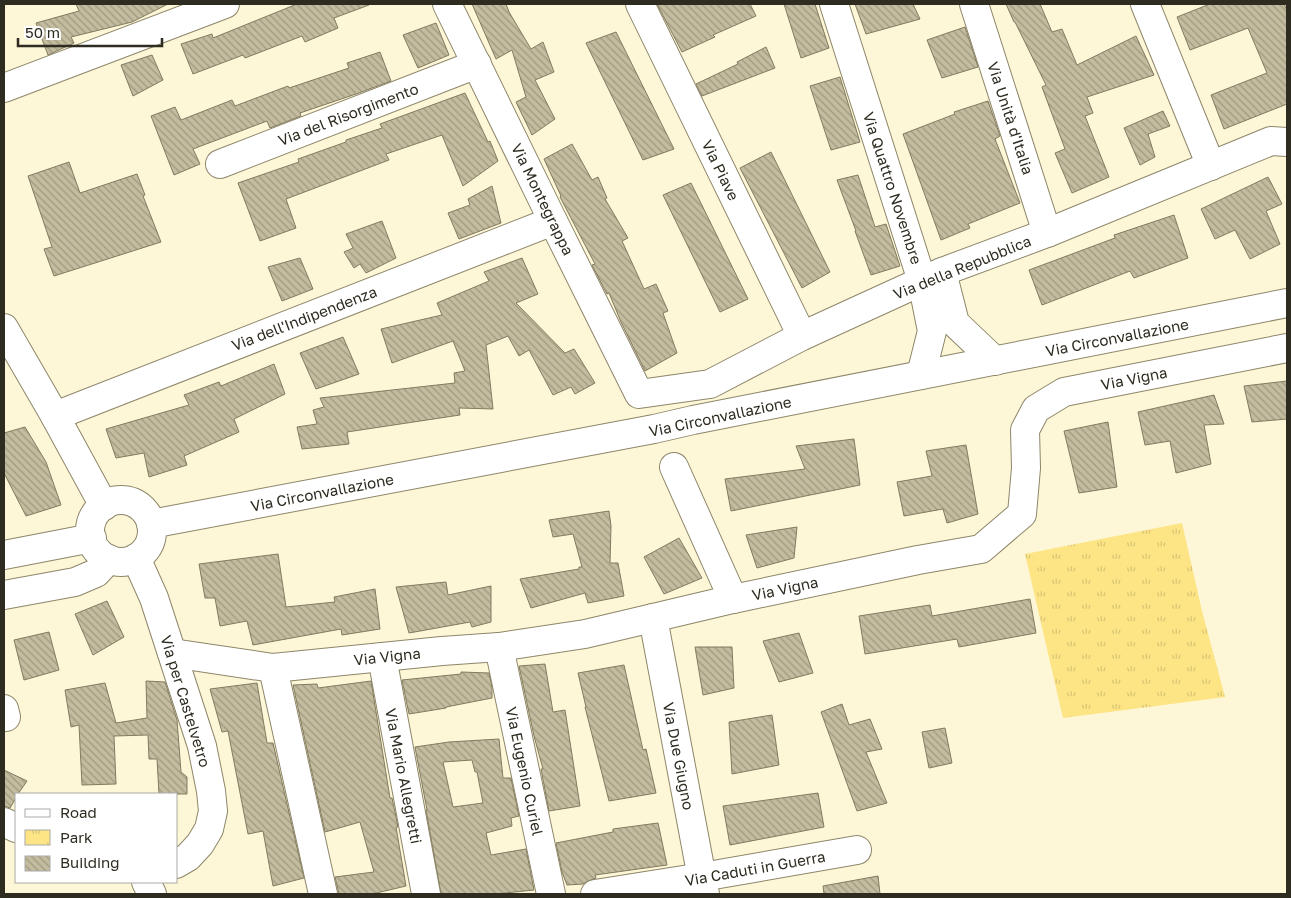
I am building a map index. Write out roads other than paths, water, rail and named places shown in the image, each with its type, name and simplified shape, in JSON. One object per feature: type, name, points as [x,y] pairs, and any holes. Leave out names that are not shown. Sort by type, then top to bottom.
[{"type":"street","points":[[4,88],[225,4]]},
{"type":"street","name":"Via Montegrappa","points":[[447,4],[552,221],[639,394]]},
{"type":"street","name":"Via Piave","points":[[640,4],[802,336]]},
{"type":"street","name":"Via Quattro Novembre","points":[[834,4],[932,276],[932,331],[921,375]]},
{"type":"street","name":"Via Unità d'Italia","points":[[974,4],[1047,233]]},
{"type":"street","points":[[1145,4],[1211,166]]},
{"type":"street","name":"Via del Risorgimento","points":[[220,164],[477,64]]},
{"type":"street","name":"Via della Repubblica","points":[[639,394],[710,384],[802,336],[932,276],[1047,233],[1282,139]]},
{"type":"street","name":"Via dell'Indipendenza","points":[[55,416],[552,221]]},
{"type":"street","points":[[932,276],[955,323],[995,361]]},
{"type":"street","name":"Via Circonvallazione","points":[[151,524],[644,431],[1287,303]]},
{"type":"street","points":[[4,328],[104,506]]},
{"type":"street","name":"Via Vigna","points":[[172,654],[273,668],[499,647],[585,634],[733,599],[918,560],[981,549],[1022,514],[1026,468],[1025,430],[1036,409],[1064,392],[1287,348]]},
{"type":"street","points":[[674,467],[733,599]]},
{"type":"street","points":[[4,595],[75,582],[96,574],[122,559],[146,550],[152,531],[151,524],[144,511],[133,503],[118,500],[104,506],[94,516],[91,530],[94,545],[98,550],[122,559]]},
{"type":"street","points":[[4,555],[92,538]]},
{"type":"street","name":"Via per Castelvetro","points":[[122,559],[154,598],[202,746],[211,791],[213,811],[210,828],[200,844],[188,857],[178,863]]},
{"type":"street","name":"Via Due Giugno","points":[[653,618],[704,886]]},
{"type":"street","name":"Via Eugenio Curiel","points":[[499,647],[551,894]]},
{"type":"street","name":"Via Mario Allegretti","points":[[382,657],[426,894]]},
{"type":"street","points":[[273,668],[323,894]]},
{"type":"street","name":"Via Caduti in Guerra","points":[[595,894],[704,886],[857,850]]}]
